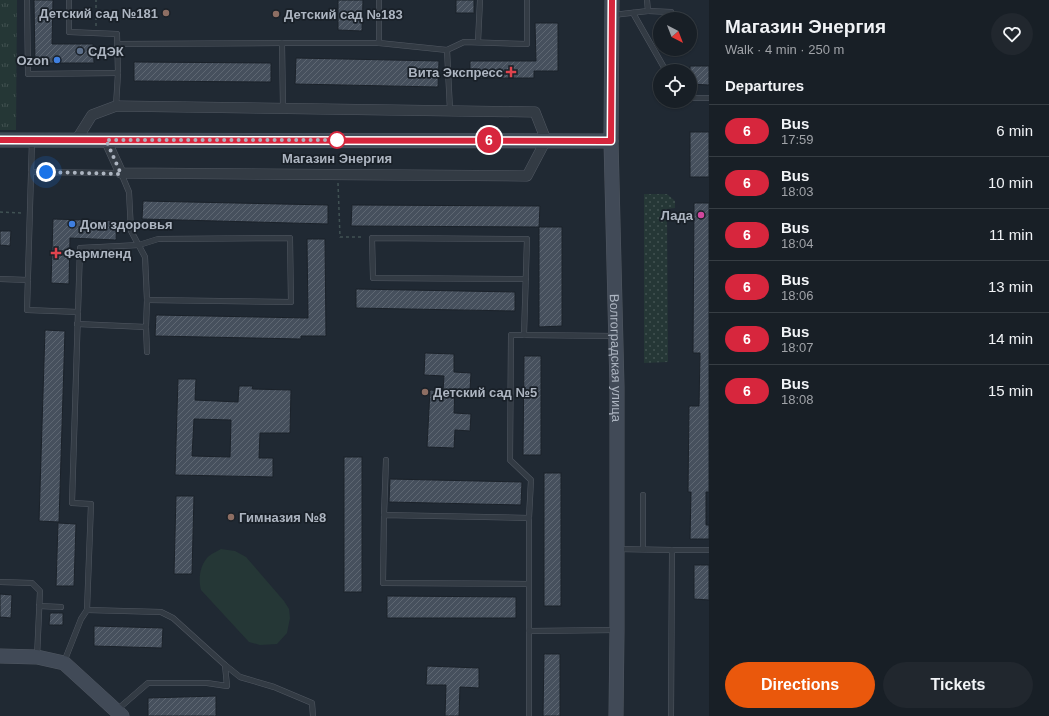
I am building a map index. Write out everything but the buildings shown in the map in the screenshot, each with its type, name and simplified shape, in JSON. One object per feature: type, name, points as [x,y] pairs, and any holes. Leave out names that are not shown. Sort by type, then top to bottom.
[{"type":"main road","name":"Волгоградская улица","points":[[612,0],[611,141],[616,336],[616,716]]},
{"type":"main road","points":[[0,140],[611,141]]},
{"type":"main road","points":[[0,655],[38,657],[64,663],[120,713]]},
{"type":"street","points":[[77,139],[92,115],[116,106],[283,107],[536,112],[546,140],[527,176],[121,174],[106,140]]},
{"type":"lane","points":[[27,0],[28,74],[118,73]]},
{"type":"lane","points":[[69,0],[69,32],[117,34],[118,73],[116,106]]},
{"type":"lane","points":[[379,0],[379,43]]},
{"type":"lane","points":[[478,42],[480,0]]},
{"type":"lane","points":[[118,44],[379,43],[447,50],[464,42],[527,44],[527,0]]},
{"type":"lane","points":[[648,0],[648,12]]},
{"type":"lane","points":[[612,15],[653,12]]},
{"type":"lane","points":[[633,13],[662,64]]},
{"type":"lane","points":[[282,43],[283,107]]},
{"type":"lane","points":[[447,50],[450,110]]},
{"type":"lane","points":[[697,98],[709,98]]},
{"type":"lane","points":[[32,140],[27,310],[78,312]]},
{"type":"lane","points":[[31,172],[121,174],[129,192],[131,231],[145,257],[147,352]]},
{"type":"lane","points":[[64,663],[80,619],[87,610],[91,504],[72,504],[80,248],[139,245],[158,239],[290,238],[291,302],[147,300]]},
{"type":"lane","points":[[524,335],[526,279],[527,239],[372,238],[373,278],[526,279]]},
{"type":"lane","points":[[0,279],[28,280]]},
{"type":"lane","points":[[78,324],[146,327]]},
{"type":"lane","points":[[529,716],[529,518],[531,480],[510,460],[511,334],[616,336]]},
{"type":"lane","points":[[386,460],[383,583],[529,584]]},
{"type":"lane","points":[[643,495],[643,549]]},
{"type":"lane","points":[[384,515],[529,518]]},
{"type":"lane","points":[[617,549],[709,550]]},
{"type":"lane","points":[[671,716],[672,550]]},
{"type":"lane","points":[[0,582],[32,583],[40,591],[38,657]]},
{"type":"lane","points":[[39,606],[61,607]]},
{"type":"lane","points":[[87,610],[161,612],[173,618],[240,678],[274,687],[312,703],[313,716]]},
{"type":"lane","points":[[529,631],[617,630]]},
{"type":"lane","points":[[120,713],[148,683],[207,683],[227,686],[225,665]]},
{"type":"path","points":[[95,33],[96,0]]},
{"type":"path","points":[[337,175],[340,237],[372,238]]},
{"type":"path","points":[[0,212],[29,214]]},
{"type":"green space","points":[[0,0],[17,0],[16,130],[0,130]]},
{"type":"green space","points":[[644,194],[667,194],[675,201],[675,208],[667,209],[668,362],[644,363]]},
{"type":"green space","points":[[221,549],[235,551],[246,557],[284,601],[289,609],[290,618],[287,633],[277,644],[260,645],[249,642],[201,590],[200,577],[202,567],[210,555]]},
{"type":"bus line","name":"6","points":[[0,140],[611,141],[612,0]]},
{"type":"place","name":"Детский сад №181","points":[[166,13]]},
{"type":"place","name":"Детский сад №183","points":[[276,14]]},
{"type":"place","name":"СДЭК","points":[[80,51]]},
{"type":"place","name":"Ozon","points":[[57,60]]},
{"type":"place","name":"Вита Экспресс","points":[[511,72]]},
{"type":"place","name":"Магазин Энергия","points":[[337,140]]},
{"type":"place","name":"Лада","points":[[701,215]]},
{"type":"place","name":"Дом здоровья","points":[[72,224]]},
{"type":"place","name":"Фармленд","points":[[56,253]]},
{"type":"place","name":"Детский сад №5","points":[[425,392]]},
{"type":"place","name":"Гимназия №8","points":[[231,517]]},
{"type":"route","points":[[46,172],[121,174],[106,140],[341,140],[337,140]]}]
